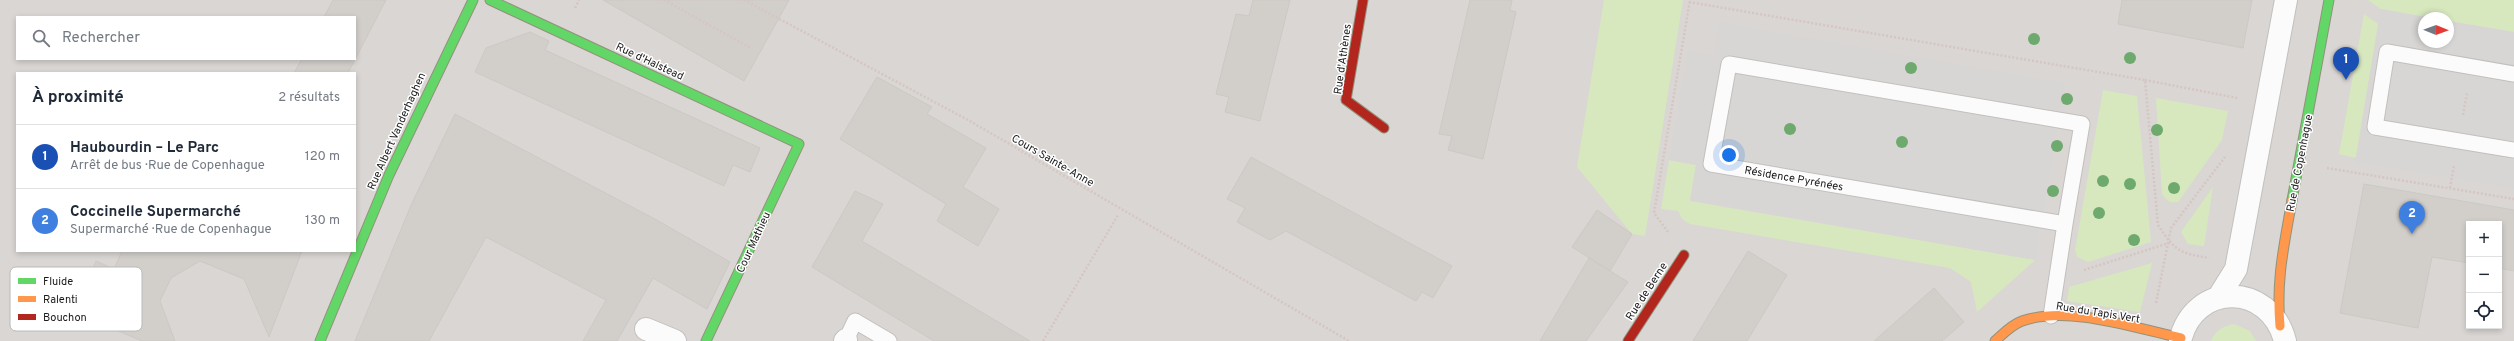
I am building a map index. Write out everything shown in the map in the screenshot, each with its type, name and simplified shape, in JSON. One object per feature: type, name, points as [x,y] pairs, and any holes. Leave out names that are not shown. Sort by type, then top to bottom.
[{"type":"street","name":"Rue Albert Vanderhaghen","points":[[320,341],[389,175],[473,0]]},
{"type":"street","name":"Rue d'Halstead","points":[[490,0],[799,144]]},
{"type":"street","name":"Rue d'Athènes","points":[[1363,0],[1346,100],[1384,128]]},
{"type":"street","points":[[2218,298],[2236,269],[2286,0]]},
{"type":"street","name":"Rue de Copenhague","points":[[2283,333],[2277,294],[2279,270],[2329,0]]},
{"type":"street","name":"Cour Mathieu","points":[[706,341],[799,144]]},
{"type":"street","name":"Rue de Berne","points":[[1628,341],[1684,255]]},
{"type":"street","points":[[2180,340],[2187,322],[2194,313],[2207,303],[2218,298],[2235,296],[2257,302],[2270,312],[2283,333]]},
{"type":"street","name":"Rue du Tapis Vert","points":[[1995,341],[2020,322],[2051,316],[2078,318],[2150,332],[2180,340]]},
{"type":"street","points":[[646,329],[675,341]]},
{"type":"lane","points":[[2514,74],[2387,52],[2374,127],[2514,150]]},
{"type":"lane","name":"Résidence Pyrénées","points":[[1729,64],[2082,124],[2065,224],[1711,164],[1729,64]]},
{"type":"lane","points":[[2051,316],[2065,224]]},
{"type":"lane","points":[[846,341],[855,321],[889,341]]},
{"type":"path","points":[[664,0],[751,48]]},
{"type":"path","name":"Cours Sainte-Anne","points":[[744,0],[968,120],[1349,341]]},
{"type":"path","points":[[1684,255],[1654,213],[1690,0]]},
{"type":"path","points":[[2145,80],[2237,97],[2236,104]]},
{"type":"path","points":[[2150,332],[2171,228],[2229,153]]},
{"type":"path","points":[[2324,175],[2326,168],[2514,199]]},
{"type":"path","points":[[1043,341],[1118,215]]},
{"type":"path","points":[[2057,279],[2169,243]]},
{"type":"shaded area","points":[[0,0],[2514,0],[2514,341],[0,341]]},
{"type":"shaded area","points":[[2381,9],[2418,16],[2418,48],[2454,48],[2454,22],[2514,32],[2514,189],[2355,162]]},
{"type":"shaded area","points":[[1719,22],[2065,83],[2035,260],[1690,200],[1696,165],[1669,160],[1688,51],[1714,55]]},
{"type":"green space","points":[[1604,0],[1683,0],[1645,236],[1632,234],[1577,167]]},
{"type":"green space","points":[[2368,0],[2514,0],[2514,32],[2454,22],[2454,12],[2418,12],[2418,16],[2381,9]]},
{"type":"green space","points":[[2364,14],[2378,24],[2356,158],[2339,154]]},
{"type":"green space","points":[[2103,90],[2137,96],[2151,242],[2088,262],[2077,257],[2075,250]]},
{"type":"green space","points":[[2156,98],[2228,111],[2222,140],[2178,202],[2169,201],[2162,194]]},
{"type":"green space","points":[[1669,160],[1696,165],[1690,201],[2035,260],[1977,312],[1971,282],[1950,268],[1690,224],[1682,219],[1678,211],[1661,209]]},
{"type":"green space","points":[[2213,187],[2204,246],[2188,244],[2181,232]]},
{"type":"green space","points":[[2152,263],[2140,312],[2067,301],[2069,287]]},
{"type":"green space","points":[[2234,324],[2250,331],[2256,341],[2211,341],[2215,334],[2220,330],[2226,326]]},
{"type":"building","points":[[333,0],[386,0],[356,58],[356,16],[325,16]]},
{"type":"building","points":[[603,0],[789,0],[744,81]]},
{"type":"building","points":[[1253,0],[1290,0],[1260,121],[1225,112],[1229,97],[1216,94],[1236,14],[1249,16]]},
{"type":"building","points":[[1470,0],[1512,0],[1510,10],[1516,12],[1483,159],[1448,150],[1452,136],[1439,134]]},
{"type":"building","points":[[2122,0],[2252,0],[2243,48],[2118,24]]},
{"type":"building","points":[[530,32],[549,41],[545,50],[760,148],[750,172],[733,165],[724,186],[475,72],[486,48]]},
{"type":"building","points":[[301,60],[355,60],[349,72],[295,72]]},
{"type":"building","points":[[877,77],[932,107],[927,114],[986,148],[963,187],[999,209],[978,246],[937,221],[946,204],[840,139]]},
{"type":"building","points":[[455,114],[653,218],[730,262],[707,309],[653,278],[617,341],[583,341],[606,300],[486,237],[429,341],[355,341],[412,203]]},
{"type":"building","points":[[1251,157],[1452,266],[1433,298],[1422,292],[1416,301],[1286,231],[1270,240],[1237,222],[1245,208],[1227,199]]},
{"type":"building","points":[[2364,184],[2514,210],[2514,271],[2502,269],[2502,221],[2466,221],[2466,263],[2432,257],[2418,328],[2340,313]]},
{"type":"building","points":[[855,191],[883,204],[862,241],[1030,341],[934,341],[812,267]]},
{"type":"building","points":[[1597,210],[1632,234],[1610,271],[1572,247]]},
{"type":"building","points":[[1748,251],[1787,275],[1747,341],[1693,341]]},
{"type":"building","points":[[122,252],[302,252],[269,337],[244,279],[200,261],[171,278],[160,301],[175,341],[142,341],[119,331],[142,331],[142,267],[115,267]]},
{"type":"building","points":[[1589,258],[1628,282],[1586,341],[1540,341]]},
{"type":"building","points":[[96,261],[110,267],[93,267]]},
{"type":"building","points":[[1934,288],[1964,322],[1942,341],[1874,341]]},
{"type":"traffic: fast","points":[[320,341],[389,175],[473,0]]},
{"type":"traffic: fast","points":[[490,0],[799,144],[706,341]]},
{"type":"traffic: fast","points":[[2292,200],[2329,0]]},
{"type":"traffic: slow","points":[[2280,326],[2280,278],[2292,200]]},
{"type":"traffic: slow","points":[[1995,341],[2011,327],[2022,321],[2040,317],[2060,316],[2102,320],[2181,338]]},
{"type":"traffic: jam","points":[[1363,0],[1346,100],[1384,128]]},
{"type":"traffic: jam","points":[[1628,341],[1684,255]]},
{"type":"place","name":"Haubourdin – Le Parc","points":[[2346,80]]},
{"type":"place","name":"Coccinelle Supermarché","points":[[2412,234]]}]
